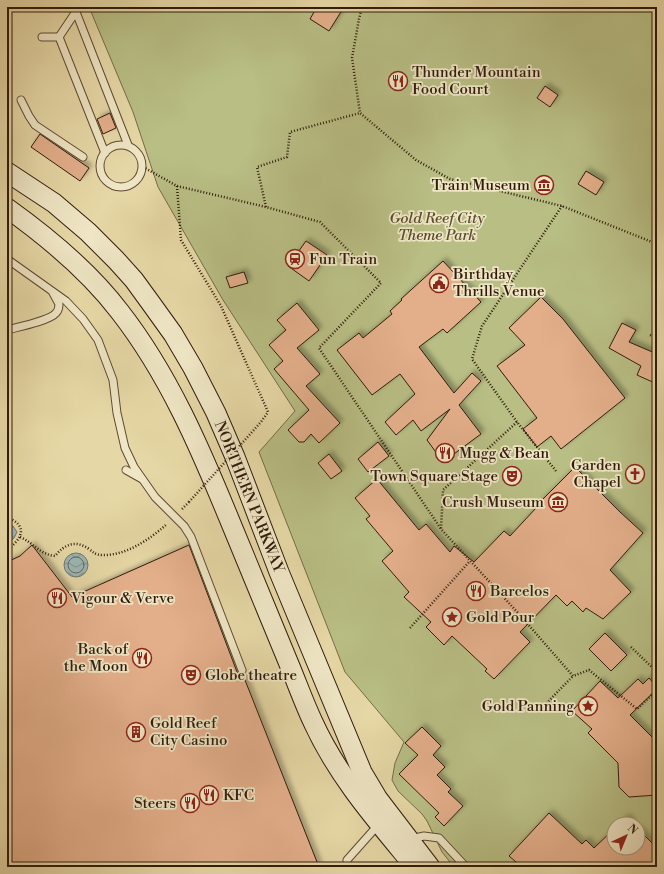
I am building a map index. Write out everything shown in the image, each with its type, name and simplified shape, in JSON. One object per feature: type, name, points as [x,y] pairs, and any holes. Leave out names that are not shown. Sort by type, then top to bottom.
[{"type":"main road","name":"NORTHERN PARKWAY","points":[[7,172],[54,203],[88,232],[116,260],[134,280],[173,334],[193,368],[216,413],[235,458],[350,746],[362,772],[378,799],[385,819],[415,867]]},
{"type":"main road","name":"NORTHERN PARKWAY","points":[[7,208],[41,232],[77,264],[120,311],[151,355],[171,389],[209,468],[313,723],[347,783],[385,819],[410,840],[430,867]]},
{"type":"lane","points":[[74,10],[59,38],[104,153]]},
{"type":"lane","points":[[74,10],[128,145]]},
{"type":"lane","points":[[42,36],[59,38]]},
{"type":"lane","points":[[21,100],[35,125],[83,157]]},
{"type":"lane","points":[[121,144],[128,145],[139,154],[142,160],[142,174],[133,185],[119,188],[112,186],[102,176],[100,169],[100,162],[104,153],[114,146],[121,144]]},
{"type":"lane","points":[[7,259],[66,301],[83,319],[98,340],[113,380],[117,413],[125,448],[134,467],[155,497],[184,526],[191,537],[242,670]]},
{"type":"lane","points":[[7,330],[38,322],[57,313],[59,304],[55,295],[50,289]]},
{"type":"lane","points":[[126,470],[142,479]]},
{"type":"lane","points":[[347,867],[347,860],[385,819]]},
{"type":"lane","points":[[410,840],[424,836],[440,838],[466,867]]},
{"type":"path","points":[[362,7],[358,19],[352,58],[360,114],[416,160],[450,179],[562,206],[657,244]]},
{"type":"path","points":[[266,207],[257,167],[287,157],[290,132],[360,114]]},
{"type":"path","points":[[143,167],[177,186],[266,207],[320,222],[381,283],[319,348],[441,529],[519,614],[573,676]]},
{"type":"path","points":[[20,537],[28,540],[46,555],[54,556],[62,548],[69,544],[87,548],[97,555],[114,555],[141,544],[166,525],[189,502],[261,422],[268,412],[221,306],[181,240],[177,186]]},
{"type":"path","points":[[556,471],[517,422],[472,359],[482,326],[562,206]]},
{"type":"path","points":[[650,335],[657,338]]},
{"type":"path","points":[[441,529],[443,490],[517,422]]},
{"type":"path","points":[[7,517],[15,521],[20,526],[21,531],[20,537],[14,545],[7,550]]},
{"type":"path","points":[[410,628],[470,561]]},
{"type":"path","points":[[631,647],[657,672]]},
{"type":"path","points":[[538,712],[573,676],[589,670],[637,709],[657,690]]},
{"type":"green space","name":"Gold Reef City Theme Park","points":[[89,7],[657,7],[657,867],[454,867],[442,852],[427,821],[422,814],[398,791],[392,780],[395,763],[404,742],[345,672],[259,452],[295,411],[223,300],[158,187],[133,112]]},
{"type":"water","points":[[7,524],[13,526],[17,532],[14,538],[7,544]]},
{"type":"water","points":[[71,553],[81,553],[88,560],[88,570],[81,577],[71,577],[64,570],[64,560]]},
{"type":"building","points":[[317,7],[344,7],[329,31],[310,19]]},
{"type":"building","points":[[545,86],[558,95],[550,107],[537,98]]},
{"type":"building","points":[[110,113],[116,128],[103,134],[97,119]]},
{"type":"building","points":[[40,134],[89,168],[80,181],[31,147]]},
{"type":"building","points":[[586,171],[604,182],[596,195],[578,184]]},
{"type":"building","points":[[306,241],[327,255],[309,281],[288,266]]},
{"type":"building","points":[[443,261],[481,302],[447,333],[443,329],[419,347],[454,393],[472,373],[481,381],[459,405],[481,434],[443,462],[427,440],[450,409],[421,431],[413,420],[396,435],[385,422],[415,394],[400,374],[372,395],[337,350],[359,333],[363,338],[392,314],[390,311],[402,300],[401,299]]},
{"type":"building","points":[[244,272],[248,283],[230,288],[226,277]]},
{"type":"building","points":[[541,297],[563,319],[625,398],[561,449],[551,436],[537,447],[523,429],[537,418],[497,366],[525,345],[509,328]]},
{"type":"building","points":[[297,303],[319,330],[297,348],[320,374],[306,386],[340,423],[319,443],[311,434],[304,442],[299,442],[288,430],[309,410],[274,369],[283,361],[269,345],[286,330],[277,320]]},
{"type":"building","points":[[622,323],[636,330],[629,342],[657,354],[657,384],[637,375],[641,366],[609,348]]},
{"type":"building","points":[[378,442],[389,456],[368,472],[358,459]]},
{"type":"building","points":[[329,454],[342,471],[331,479],[318,463]]},
{"type":"building","points":[[575,467],[643,533],[610,570],[631,592],[603,619],[586,608],[583,612],[572,601],[567,606],[556,595],[520,632],[530,642],[494,679],[485,671],[487,669],[452,636],[444,645],[426,627],[431,622],[404,597],[409,592],[382,561],[393,551],[366,519],[370,516],[355,498],[377,479],[419,530],[426,524],[450,552],[454,546],[474,562],[504,531],[510,536],[536,508],[535,507]]},
{"type":"building","name":"Gold Reef City Casino","points":[[32,545],[72,597],[189,545],[237,672],[243,675],[319,867],[7,867],[7,562],[20,556]]},
{"type":"building","points":[[605,633],[627,655],[611,671],[589,649]]},
{"type":"building","points":[[649,678],[657,689],[630,715],[657,742],[657,795],[629,797],[619,787],[618,763],[588,733],[592,729],[572,711],[600,681],[618,698],[638,679],[643,684]]},
{"type":"building","points":[[422,727],[441,746],[433,755],[445,767],[437,775],[451,789],[448,792],[463,806],[444,826],[435,817],[439,813],[399,774],[418,755],[405,743]]},
{"type":"building","points":[[549,813],[582,844],[586,840],[594,848],[606,837],[606,856],[646,856],[646,837],[657,848],[657,867],[522,867],[509,856]]},
{"type":"place","name":"Thunder Mountain Food Court","points":[[398,81]]},
{"type":"place","name":"Train Museum","points":[[544,185]]},
{"type":"place","name":"Fun Train","points":[[295,259]]},
{"type":"place","name":"Birthday Thrills Venue","points":[[439,283]]},
{"type":"place","name":"Mugg & Bean","points":[[445,453]]},
{"type":"place","name":"Garden Chapel","points":[[635,474]]},
{"type":"place","name":"Town Square Stage","points":[[512,476]]},
{"type":"place","name":"Crush Museum","points":[[558,502]]},
{"type":"place","name":"Barcelos","points":[[476,591]]},
{"type":"place","name":"Vigour & Verve","points":[[57,598]]},
{"type":"place","name":"Gold Pour","points":[[452,617]]},
{"type":"place","name":"Back of the Moon","points":[[142,658]]},
{"type":"place","name":"Globe theatre","points":[[191,675]]},
{"type":"place","name":"Gold Panning","points":[[588,706]]},
{"type":"place","name":"Gold Reef City Casino","points":[[136,732]]},
{"type":"place","name":"KFC","points":[[209,795]]},
{"type":"place","name":"Steers","points":[[190,803]]}]
